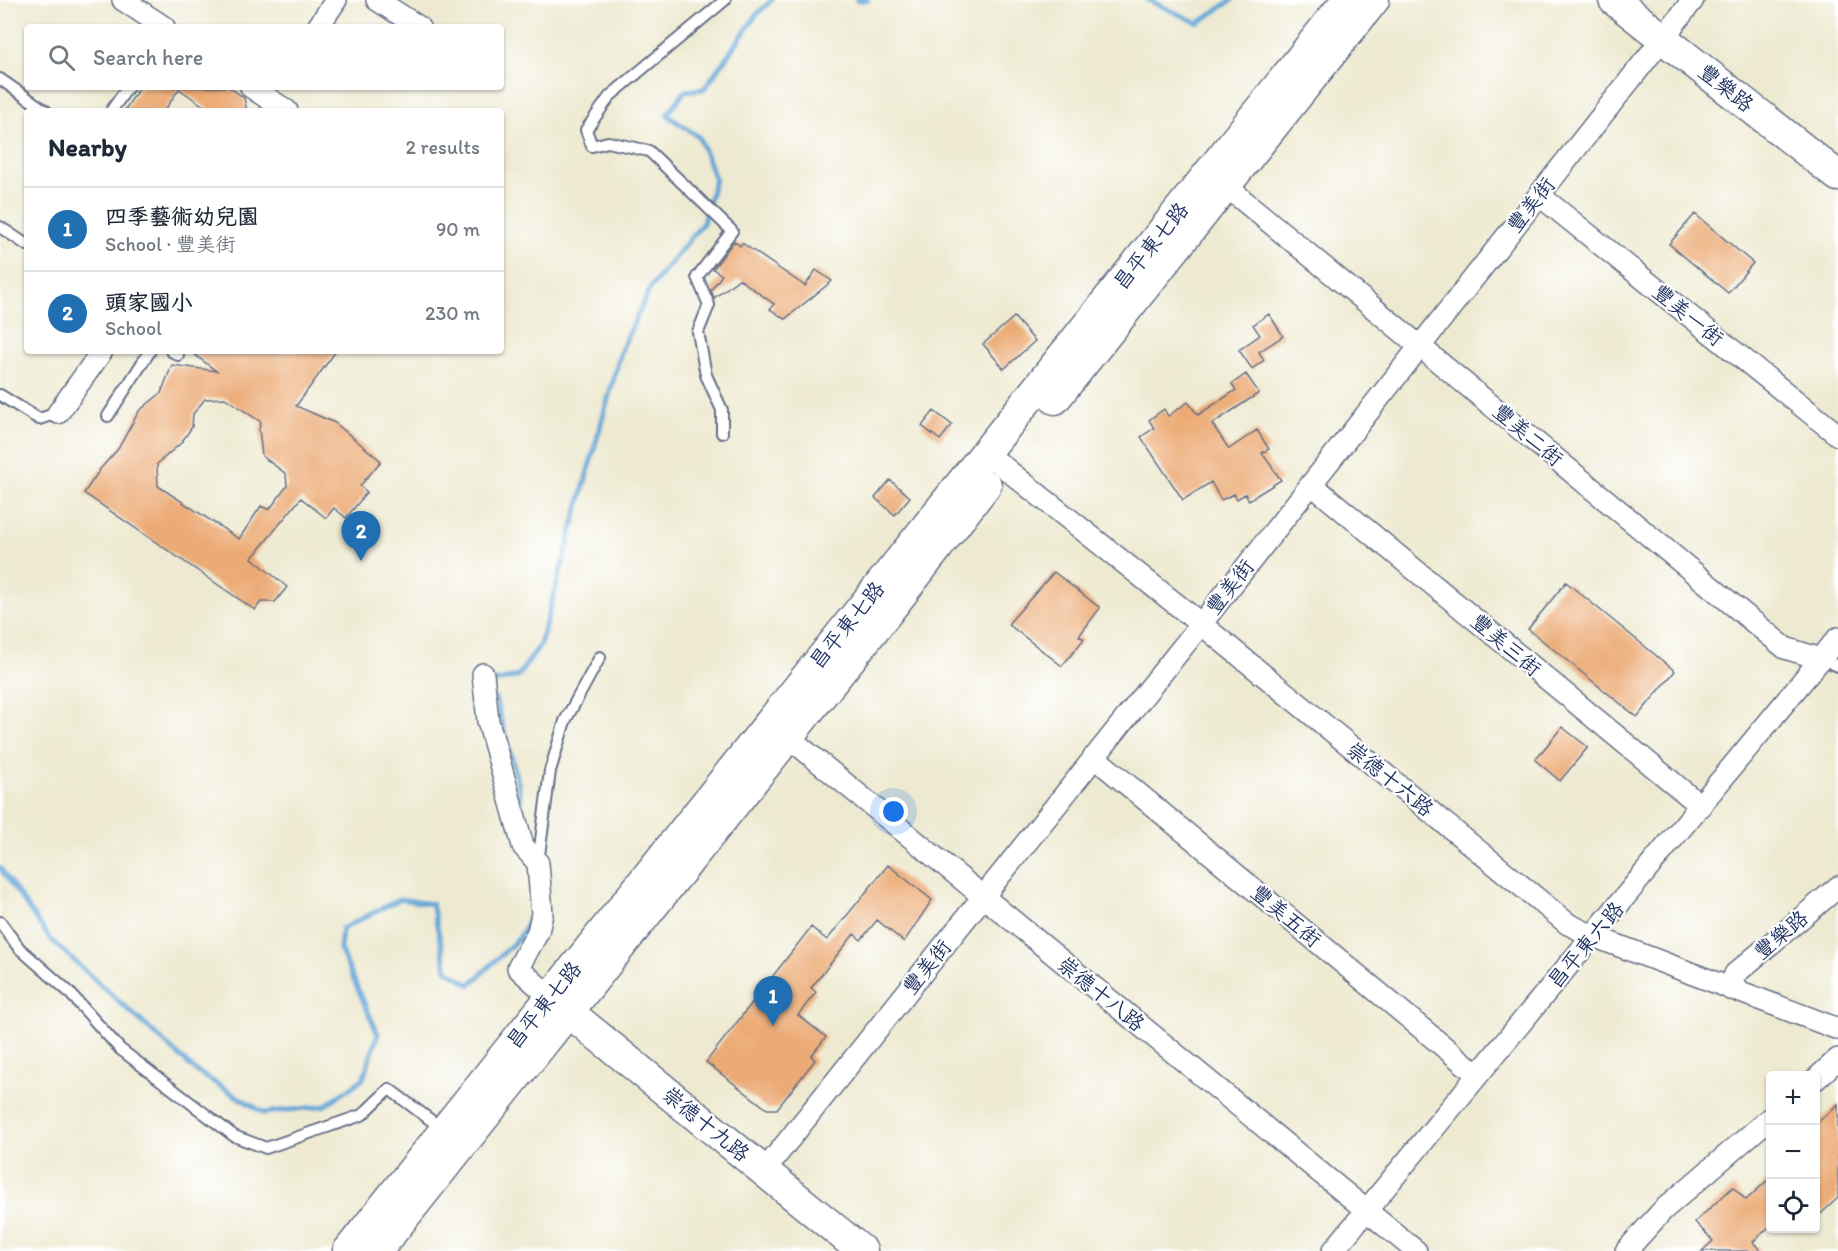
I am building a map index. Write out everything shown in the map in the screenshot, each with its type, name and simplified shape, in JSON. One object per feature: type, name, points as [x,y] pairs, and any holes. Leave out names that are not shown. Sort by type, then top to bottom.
[{"type":"street","points":[[123,0],[159,24]]},
{"type":"street","points":[[320,24],[336,0]]},
{"type":"street","points":[[377,0],[414,24]]},
{"type":"street","name":"昌平東七路","points":[[377,1251],[559,1005],[993,459],[1347,0]]},
{"type":"street","name":"昌平東七路","points":[[348,1251],[444,1130],[559,1005],[787,736],[993,459],[1227,187],[1374,0]]},
{"type":"street","name":"豐樂路","points":[[1614,0],[1838,176]]},
{"type":"street","name":"豐美街","points":[[764,1171],[1201,624],[1693,0]]},
{"type":"street","points":[[256,90],[275,102]]},
{"type":"street","name":"豐美二街","points":[[1227,187],[1785,648],[1829,663]]},
{"type":"street","name":"豐美一街","points":[[1539,195],[1838,435]]},
{"type":"street","points":[[58,413],[100,354]]},
{"type":"street","name":"崇德十六路","points":[[993,459],[1201,624],[1568,924],[1593,936],[1838,1029]]},
{"type":"street","name":"豐美三街","points":[[1311,484],[1701,806]]},
{"type":"street","name":"昌平東六路","points":[[1333,1251],[1701,806],[1829,663],[1838,638]]},
{"type":"street","points":[[483,674],[488,721],[523,846],[538,863],[542,914],[538,932],[518,968],[559,1005]]},
{"type":"street","name":"崇德十八路","points":[[787,736],[1416,1251]]},
{"type":"street","name":"豐美五街","points":[[1094,757],[1478,1075]]},
{"type":"street","name":"豐樂路","points":[[1730,989],[1735,974],[1838,887]]},
{"type":"street","name":"崇德十九路","points":[[559,1005],[862,1251]]},
{"type":"street","points":[[1820,1075],[1838,1059]]},
{"type":"street","points":[[1626,1251],[1663,1210],[1766,1121]]},
{"type":"lane","points":[[722,433],[722,410],[706,375],[698,332],[709,305],[697,277],[732,231],[649,151],[608,142],[592,146],[586,130],[610,96],[725,0]]},
{"type":"lane","points":[[0,79],[42,108]]},
{"type":"lane","points":[[113,108],[126,90]]},
{"type":"lane","points":[[0,227],[24,241]]},
{"type":"lane","points":[[108,416],[148,354]]},
{"type":"lane","points":[[0,395],[39,418],[58,413]]},
{"type":"lane","points":[[538,863],[550,771],[565,721],[600,657]]},
{"type":"lane","points":[[0,922],[19,948],[68,991],[120,1049],[234,1136],[266,1148],[362,1115],[389,1089],[444,1130]]},
{"type":"building","points":[[138,90],[178,90],[166,108],[126,108]]},
{"type":"building","points":[[180,90],[233,90],[244,98],[246,108],[207,108]]},
{"type":"building","points":[[1695,214],[1753,263],[1728,293],[1669,244]]},
{"type":"building","points":[[734,241],[740,246],[742,243],[805,286],[816,270],[832,281],[785,319],[770,309],[774,304],[739,279],[714,298],[711,290],[722,275],[713,269]]},
{"type":"building","points":[[1269,314],[1283,336],[1259,352],[1264,360],[1252,369],[1239,350],[1260,335],[1253,325]]},
{"type":"building","points":[[1014,317],[1035,341],[1004,369],[983,344]]},
{"type":"building","points":[[194,354],[334,354],[296,406],[335,423],[381,461],[360,486],[367,492],[346,518],[334,508],[326,518],[301,498],[252,558],[287,587],[275,602],[261,602],[255,610],[84,493],[101,468],[118,449],[139,411],[161,393],[172,365],[216,371]],"holes":[[[225,398],[261,422],[259,429],[262,456],[286,474],[287,486],[269,510],[261,506],[239,539],[158,486],[157,464],[181,443],[192,427],[193,414],[205,399]]]},
{"type":"building","points":[[1246,374],[1259,393],[1212,424],[1229,449],[1257,430],[1269,449],[1262,453],[1281,480],[1249,500],[1245,494],[1237,499],[1234,494],[1221,500],[1211,482],[1183,500],[1141,437],[1154,428],[1149,420],[1164,409],[1168,416],[1188,402],[1198,415],[1236,390],[1232,384]]},
{"type":"building","points":[[934,411],[952,425],[940,440],[922,426]]},
{"type":"building","points":[[890,480],[910,497],[895,515],[875,498]]},
{"type":"building","points":[[1054,572],[1100,608],[1079,636],[1084,639],[1062,666],[1008,624]]},
{"type":"building","points":[[1566,582],[1675,671],[1637,717],[1528,629]]},
{"type":"building","points":[[1562,727],[1588,747],[1560,781],[1535,760]]},
{"type":"building","points":[[888,865],[932,900],[904,942],[877,920],[861,940],[854,934],[811,988],[816,992],[798,1015],[826,1037],[811,1056],[815,1060],[777,1109],[767,1109],[706,1062],[811,927],[827,940]]},
{"type":"building","points":[[1838,1104],[1838,1198],[1820,1214],[1820,1125],[1820,1120]]},
{"type":"building","points":[[1766,1182],[1766,1230],[1753,1242],[1761,1251],[1702,1251],[1713,1241],[1695,1222],[1733,1187],[1746,1200]]},
{"type":"waterway","points":[[492,687],[491,683],[518,676],[540,645],[622,348],[651,287],[703,223],[715,179],[699,137],[667,115],[685,91],[704,89],[758,13],[772,0]]},
{"type":"waterway","points":[[857,0],[868,0]]},
{"type":"waterway","points":[[1148,0],[1198,23],[1232,0]]},
{"type":"waterway","points":[[495,698],[518,782],[521,803]]},
{"type":"waterway","points":[[0,868],[50,939],[196,1071],[264,1113],[324,1106],[363,1079],[378,1034],[340,949],[342,929],[400,899],[432,904],[447,970],[470,985],[519,938],[533,913]]},
{"type":"place","name":"頭家國小","points":[[361,561]]},
{"type":"place","name":"四季藝術幼兒園","points":[[773,1026]]}]
